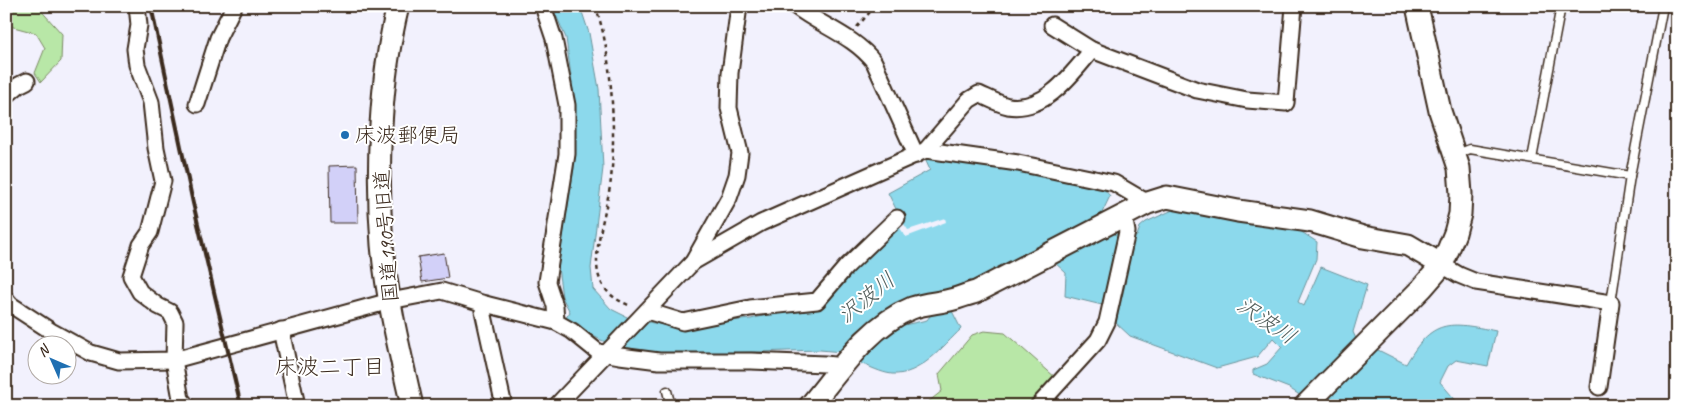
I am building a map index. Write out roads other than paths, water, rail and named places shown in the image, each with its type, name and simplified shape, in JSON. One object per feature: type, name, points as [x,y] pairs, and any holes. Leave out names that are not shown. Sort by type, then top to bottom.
[{"type":"street","points":[[137,6],[139,25],[135,49],[137,66],[151,102],[156,148],[163,181],[150,232],[141,245],[132,276],[140,292],[158,306],[170,312],[175,322],[174,360],[180,399],[187,406]]},
{"type":"street","points":[[197,104],[218,38],[234,6]]},
{"type":"street","name":"国道190号旧道","points":[[398,6],[389,51],[380,134],[380,194],[390,301],[412,406]]},
{"type":"street","points":[[543,6],[554,39],[567,105],[567,154],[547,282],[556,315],[598,352],[659,361],[751,361],[843,366]]},
{"type":"street","points":[[556,406],[693,262],[729,198],[737,176],[740,153],[729,108],[730,73],[739,6]]},
{"type":"street","points":[[795,6],[810,18],[848,38],[866,51],[874,62],[921,153]]},
{"type":"street","points":[[1052,25],[1092,50],[1197,90],[1247,100],[1286,103],[1294,6]]},
{"type":"street","points":[[1306,405],[1422,288],[1442,265],[1455,233],[1460,214],[1459,168],[1440,111],[1417,6]]},
{"type":"street","points":[[693,262],[761,224],[921,153],[969,100],[979,94],[1008,106],[1025,105],[1048,97],[1062,85],[1092,50]]},
{"type":"street","points":[[6,96],[27,81]]},
{"type":"street","points":[[921,153],[1018,163],[1114,183],[1148,203]]},
{"type":"street","points":[[810,406],[870,334],[893,317],[929,303],[953,299],[976,292],[1044,257],[1119,225],[1148,203],[1167,197],[1238,211],[1310,221],[1363,238],[1408,245],[1459,276],[1476,282],[1611,303],[1599,387]]},
{"type":"street","points":[[645,313],[683,322],[750,308],[816,301],[846,267],[897,218]]},
{"type":"street","points":[[1047,403],[1098,340],[1107,322],[1115,280],[1119,225]]},
{"type":"street","points":[[6,299],[11,305],[51,331],[91,353],[119,361],[174,360],[390,301],[442,291],[485,304],[556,315]]},
{"type":"street","points":[[485,304],[483,311],[504,406]]},
{"type":"street","points":[[280,330],[297,406]]},
{"type":"lane","points":[[1532,159],[1561,6]]},
{"type":"lane","points":[[1611,303],[1630,176],[1663,6]]},
{"type":"lane","points":[[1455,155],[1470,149],[1630,176]]},
{"type":"lane","points":[[667,392],[671,406]]},
{"type":"water","name":"沢波川","points":[[552,6],[580,6],[589,33],[599,89],[603,168],[591,268],[593,289],[611,309],[629,318],[673,327],[751,319],[823,301],[902,221],[888,193],[930,170],[925,159],[930,157],[1024,171],[1104,189],[1110,196],[1099,219],[1106,233],[1137,236],[1140,227],[1146,222],[1175,209],[1205,216],[1300,231],[1317,242],[1316,259],[1298,302],[1304,306],[1321,267],[1367,285],[1353,332],[1356,339],[1406,364],[1424,338],[1433,331],[1443,327],[1453,325],[1496,331],[1488,366],[1456,360],[1448,366],[1440,382],[1458,403],[1472,406],[1316,406],[1289,388],[1253,374],[1253,370],[1267,364],[1282,347],[1273,338],[1257,357],[1217,368],[1130,336],[1116,323],[1126,280],[1110,276],[1102,305],[1065,296],[1066,273],[1041,250],[951,309],[961,329],[930,359],[912,370],[902,373],[892,374],[879,371],[859,363],[885,338],[904,325],[927,320],[933,312],[915,298],[889,307],[870,322],[842,352],[820,350],[657,355],[603,341],[593,336],[577,323],[565,319],[570,312],[562,297],[558,267],[574,168],[574,99],[566,38]]},
{"type":"railway","points":[[151,6],[193,203],[241,406]]},
{"type":"place","name":"床波郵便局","points":[[345,135]]},
{"type":"district","name":"床波二丁目","points":[[330,366]]}]
